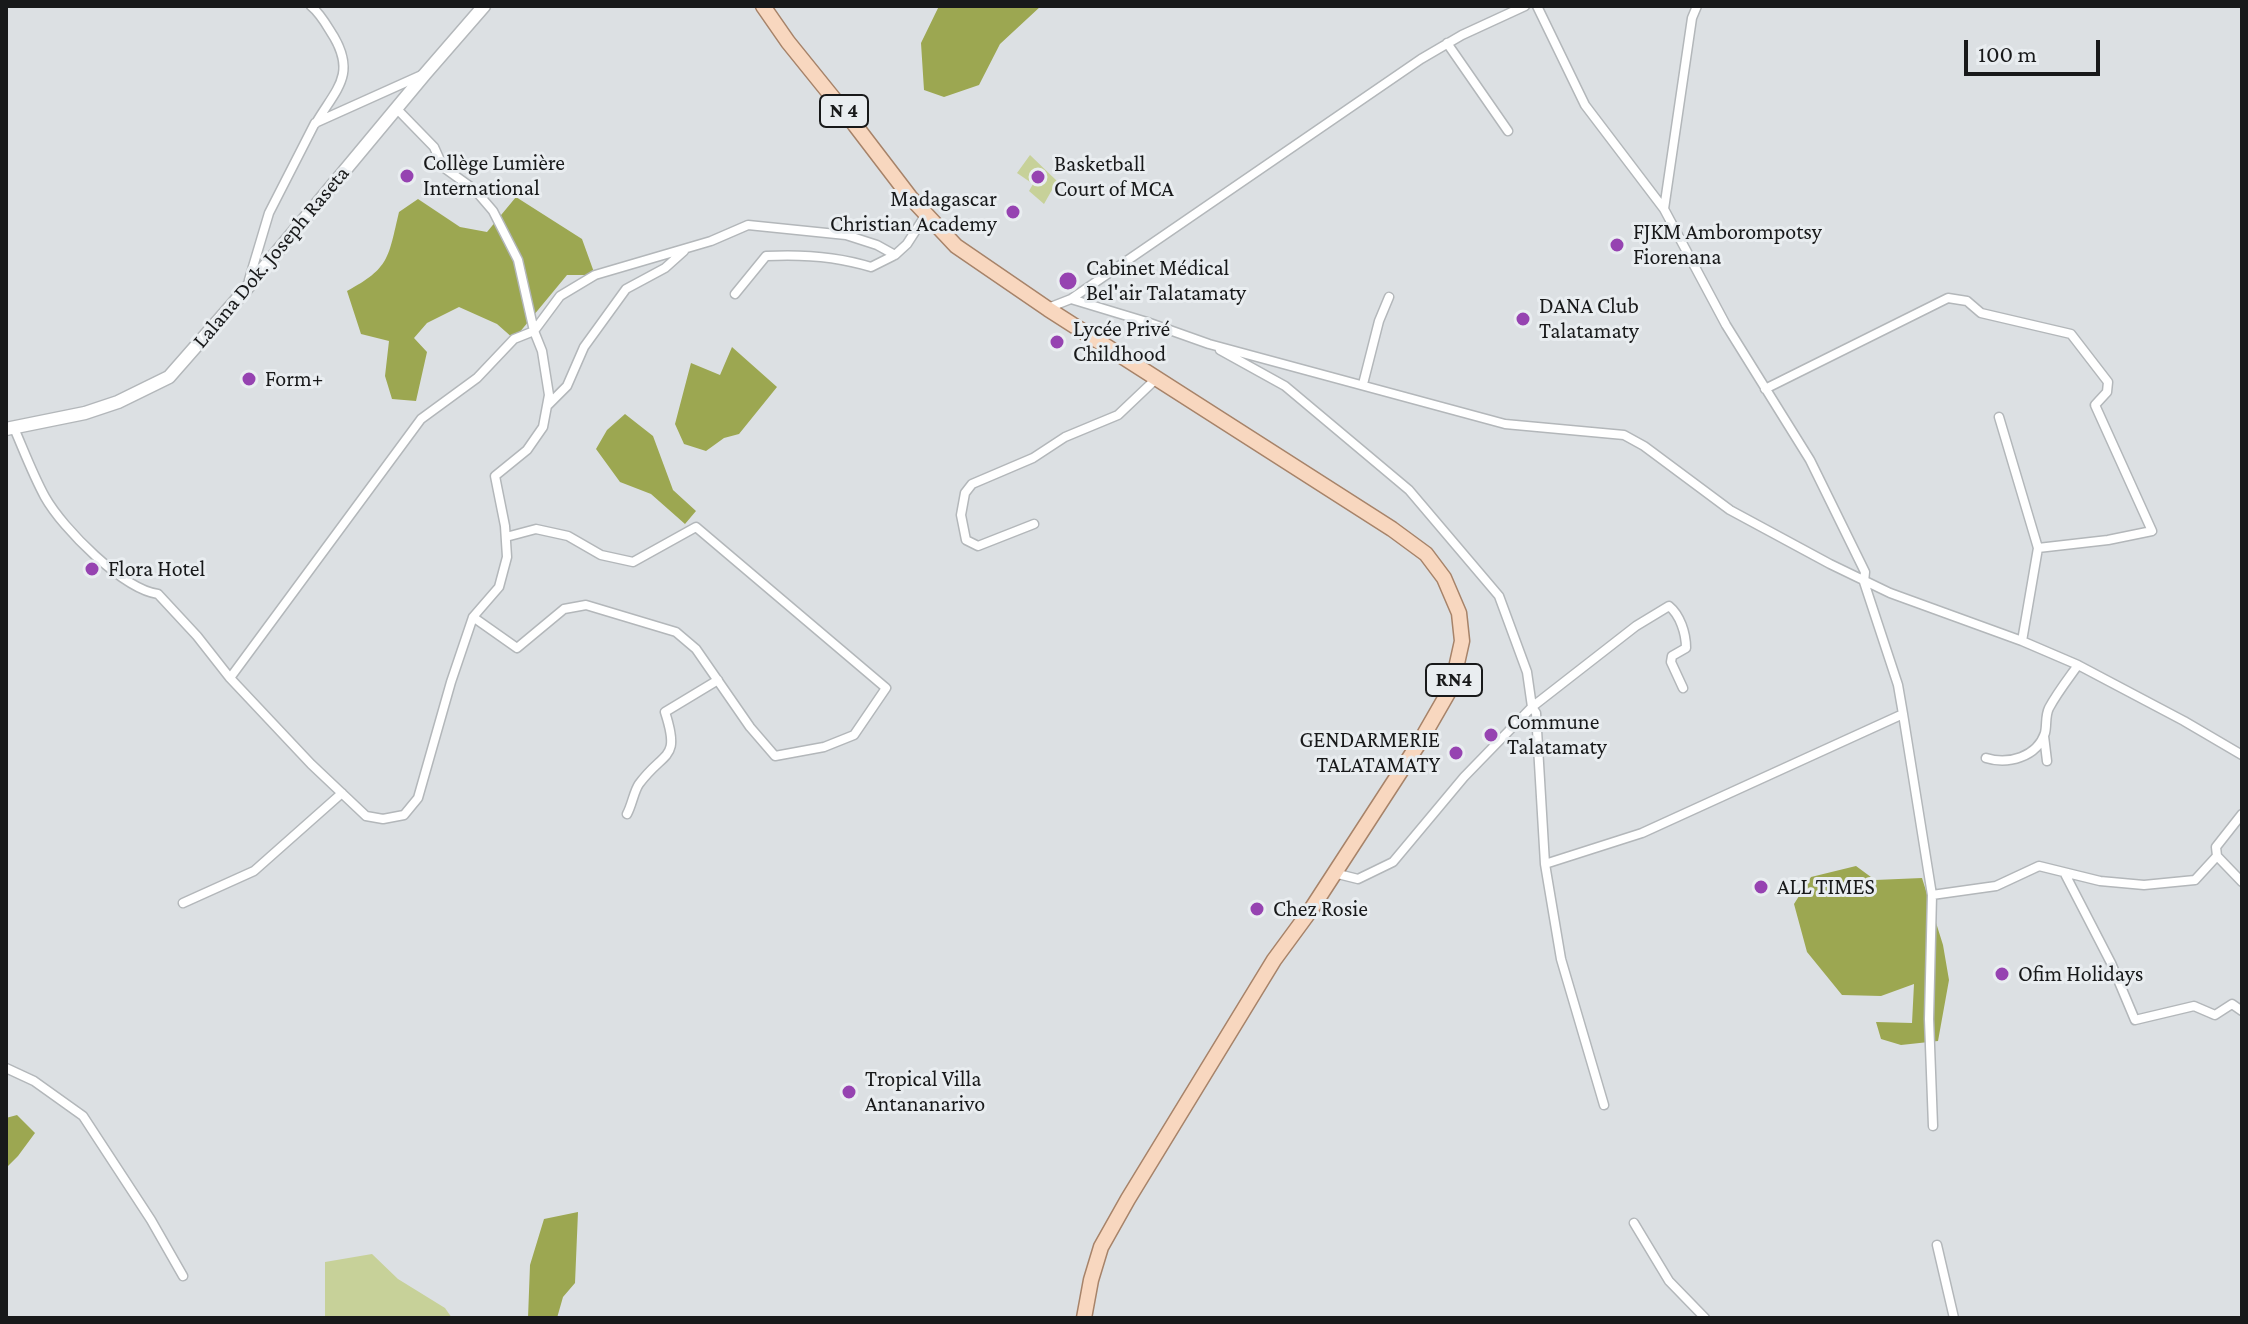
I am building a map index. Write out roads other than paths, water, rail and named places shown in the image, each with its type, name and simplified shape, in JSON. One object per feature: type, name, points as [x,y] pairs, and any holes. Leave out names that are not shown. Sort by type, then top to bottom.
[{"type":"main road","name":"Lalana Dok. Joseph Raseta","points":[[10,429],[60,419],[118,402],[169,377],[484,6]]},
{"type":"main road","name":"N 4","points":[[763,6],[925,216]]},
{"type":"main road","name":"RN4","points":[[925,216],[956,246],[1048,309],[1392,529],[1426,554],[1444,578],[1459,613],[1461,655],[1443,703],[1310,911],[1274,960],[1128,1199],[1101,1247],[1084,1318]]},
{"type":"street","points":[[247,288],[269,213],[315,123],[342,80],[345,58],[318,12],[311,6]]},
{"type":"street","points":[[1048,309],[1071,299],[1447,43],[1525,6]]},
{"type":"street","points":[[1537,6],[1585,105],[1664,209],[1726,325],[1810,460],[1865,572],[1864,582],[1898,685],[1932,895],[1929,1019],[1933,1126]]},
{"type":"street","points":[[1664,209],[1692,18],[1697,6]]},
{"type":"street","points":[[1447,43],[1508,131]]},
{"type":"street","points":[[315,123],[425,74]]},
{"type":"street","points":[[10,429],[46,499],[76,536],[144,592],[158,594],[230,678],[366,816],[383,819],[404,815],[413,808],[473,617],[499,587],[507,557],[495,476],[527,450],[543,427],[549,395],[542,351],[534,331],[518,260],[493,211],[475,190],[443,167],[434,147],[396,108]]},
{"type":"street","points":[[735,294],[766,256],[806,253],[847,259],[871,267],[895,255],[907,244],[925,216]]},
{"type":"street","points":[[230,678],[421,419],[477,378],[514,339],[534,331],[560,296],[595,275],[687,248],[748,225],[846,235],[877,245],[895,255]]},
{"type":"street","points":[[547,406],[567,386],[584,347],[626,289],[665,268],[687,248]]},
{"type":"street","points":[[1363,384],[1379,321],[1389,297]]},
{"type":"street","points":[[1765,389],[1948,298],[1967,301],[1981,313],[2071,334],[2108,382],[2107,392],[2095,405],[2152,531],[2108,540],[2038,548]]},
{"type":"street","points":[[1071,299],[1209,344],[1505,424],[1624,435],[1644,446],[1730,510],[1864,582],[2078,665],[2242,755]]},
{"type":"street","points":[[1209,344],[1285,386],[1409,490],[1499,596],[1527,672],[1532,707],[1536,713],[1545,864],[1561,959],[1604,1105]]},
{"type":"street","points":[[1034,524],[978,546],[966,540],[961,515],[965,493],[972,484],[1033,458],[1065,437],[1118,415],[1157,378]]},
{"type":"street","points":[[1999,417],[2038,548],[2022,641]]},
{"type":"street","points":[[473,617],[517,648],[564,609],[586,605],[676,632],[696,649],[750,727],[775,756],[824,747],[854,735],[886,688],[696,527],[633,562],[601,555],[568,536],[536,529],[506,537]]},
{"type":"street","points":[[1334,873],[1358,879],[1393,862],[1464,777],[1532,707],[1636,626],[1669,606],[1678,617],[1686,641],[1686,648],[1672,656],[1671,662],[1683,688]]},
{"type":"street","points":[[2047,761],[2044,735],[2047,711],[2078,665]]},
{"type":"street","points":[[627,814],[637,786],[671,752],[673,735],[665,712],[718,680]]},
{"type":"street","points":[[1545,864],[1642,833],[1903,714]]},
{"type":"street","points":[[1986,758],[2011,761],[2030,753],[2044,735]]},
{"type":"street","points":[[183,903],[254,871],[342,793]]},
{"type":"street","points":[[2242,814],[2216,847],[2217,856],[2242,882]]},
{"type":"street","points":[[1932,895],[1996,886],[2039,866],[2065,874],[2144,885],[2195,880],[2217,856]]},
{"type":"street","points":[[2065,874],[2111,963],[2135,1020],[2194,1006],[2215,1015],[2232,1004],[2242,1011]]},
{"type":"street","points":[[6,1068],[34,1081],[83,1116],[151,1220],[183,1276]]},
{"type":"street","points":[[1634,1223],[1669,1281],[1705,1318]]},
{"type":"street","points":[[1937,1245],[1954,1318]]},
{"type":"place","name":"Collège Lumière International","points":[[407,176]]},
{"type":"place","name":"Basketball Court of MCA","points":[[1038,177]]},
{"type":"place","name":"Madagascar Christian Academy","points":[[1013,212]]},
{"type":"place","name":"FJKM Amborompotsy Fiorenana","points":[[1617,245]]},
{"type":"place","name":"Cabinet Médical Bel'air Talatamaty","points":[[1068,281]]},
{"type":"place","name":"DANA Club Talatamaty","points":[[1523,319]]},
{"type":"place","name":"Lycée Privé Childhood","points":[[1057,342]]},
{"type":"place","name":"Form+","points":[[249,379]]},
{"type":"place","name":"Flora Hotel","points":[[92,569]]},
{"type":"place","name":"Commune Talatamaty","points":[[1491,735]]},
{"type":"place","name":"GENDARMERIE TALATAMATY","points":[[1456,753]]},
{"type":"place","name":"ALL TIMES","points":[[1761,887]]},
{"type":"place","name":"Chez Rosie","points":[[1257,909]]},
{"type":"place","name":"Ofim Holidays","points":[[2002,974]]},
{"type":"place","name":"Tropical Villa Antananarivo","points":[[849,1092]]}]
